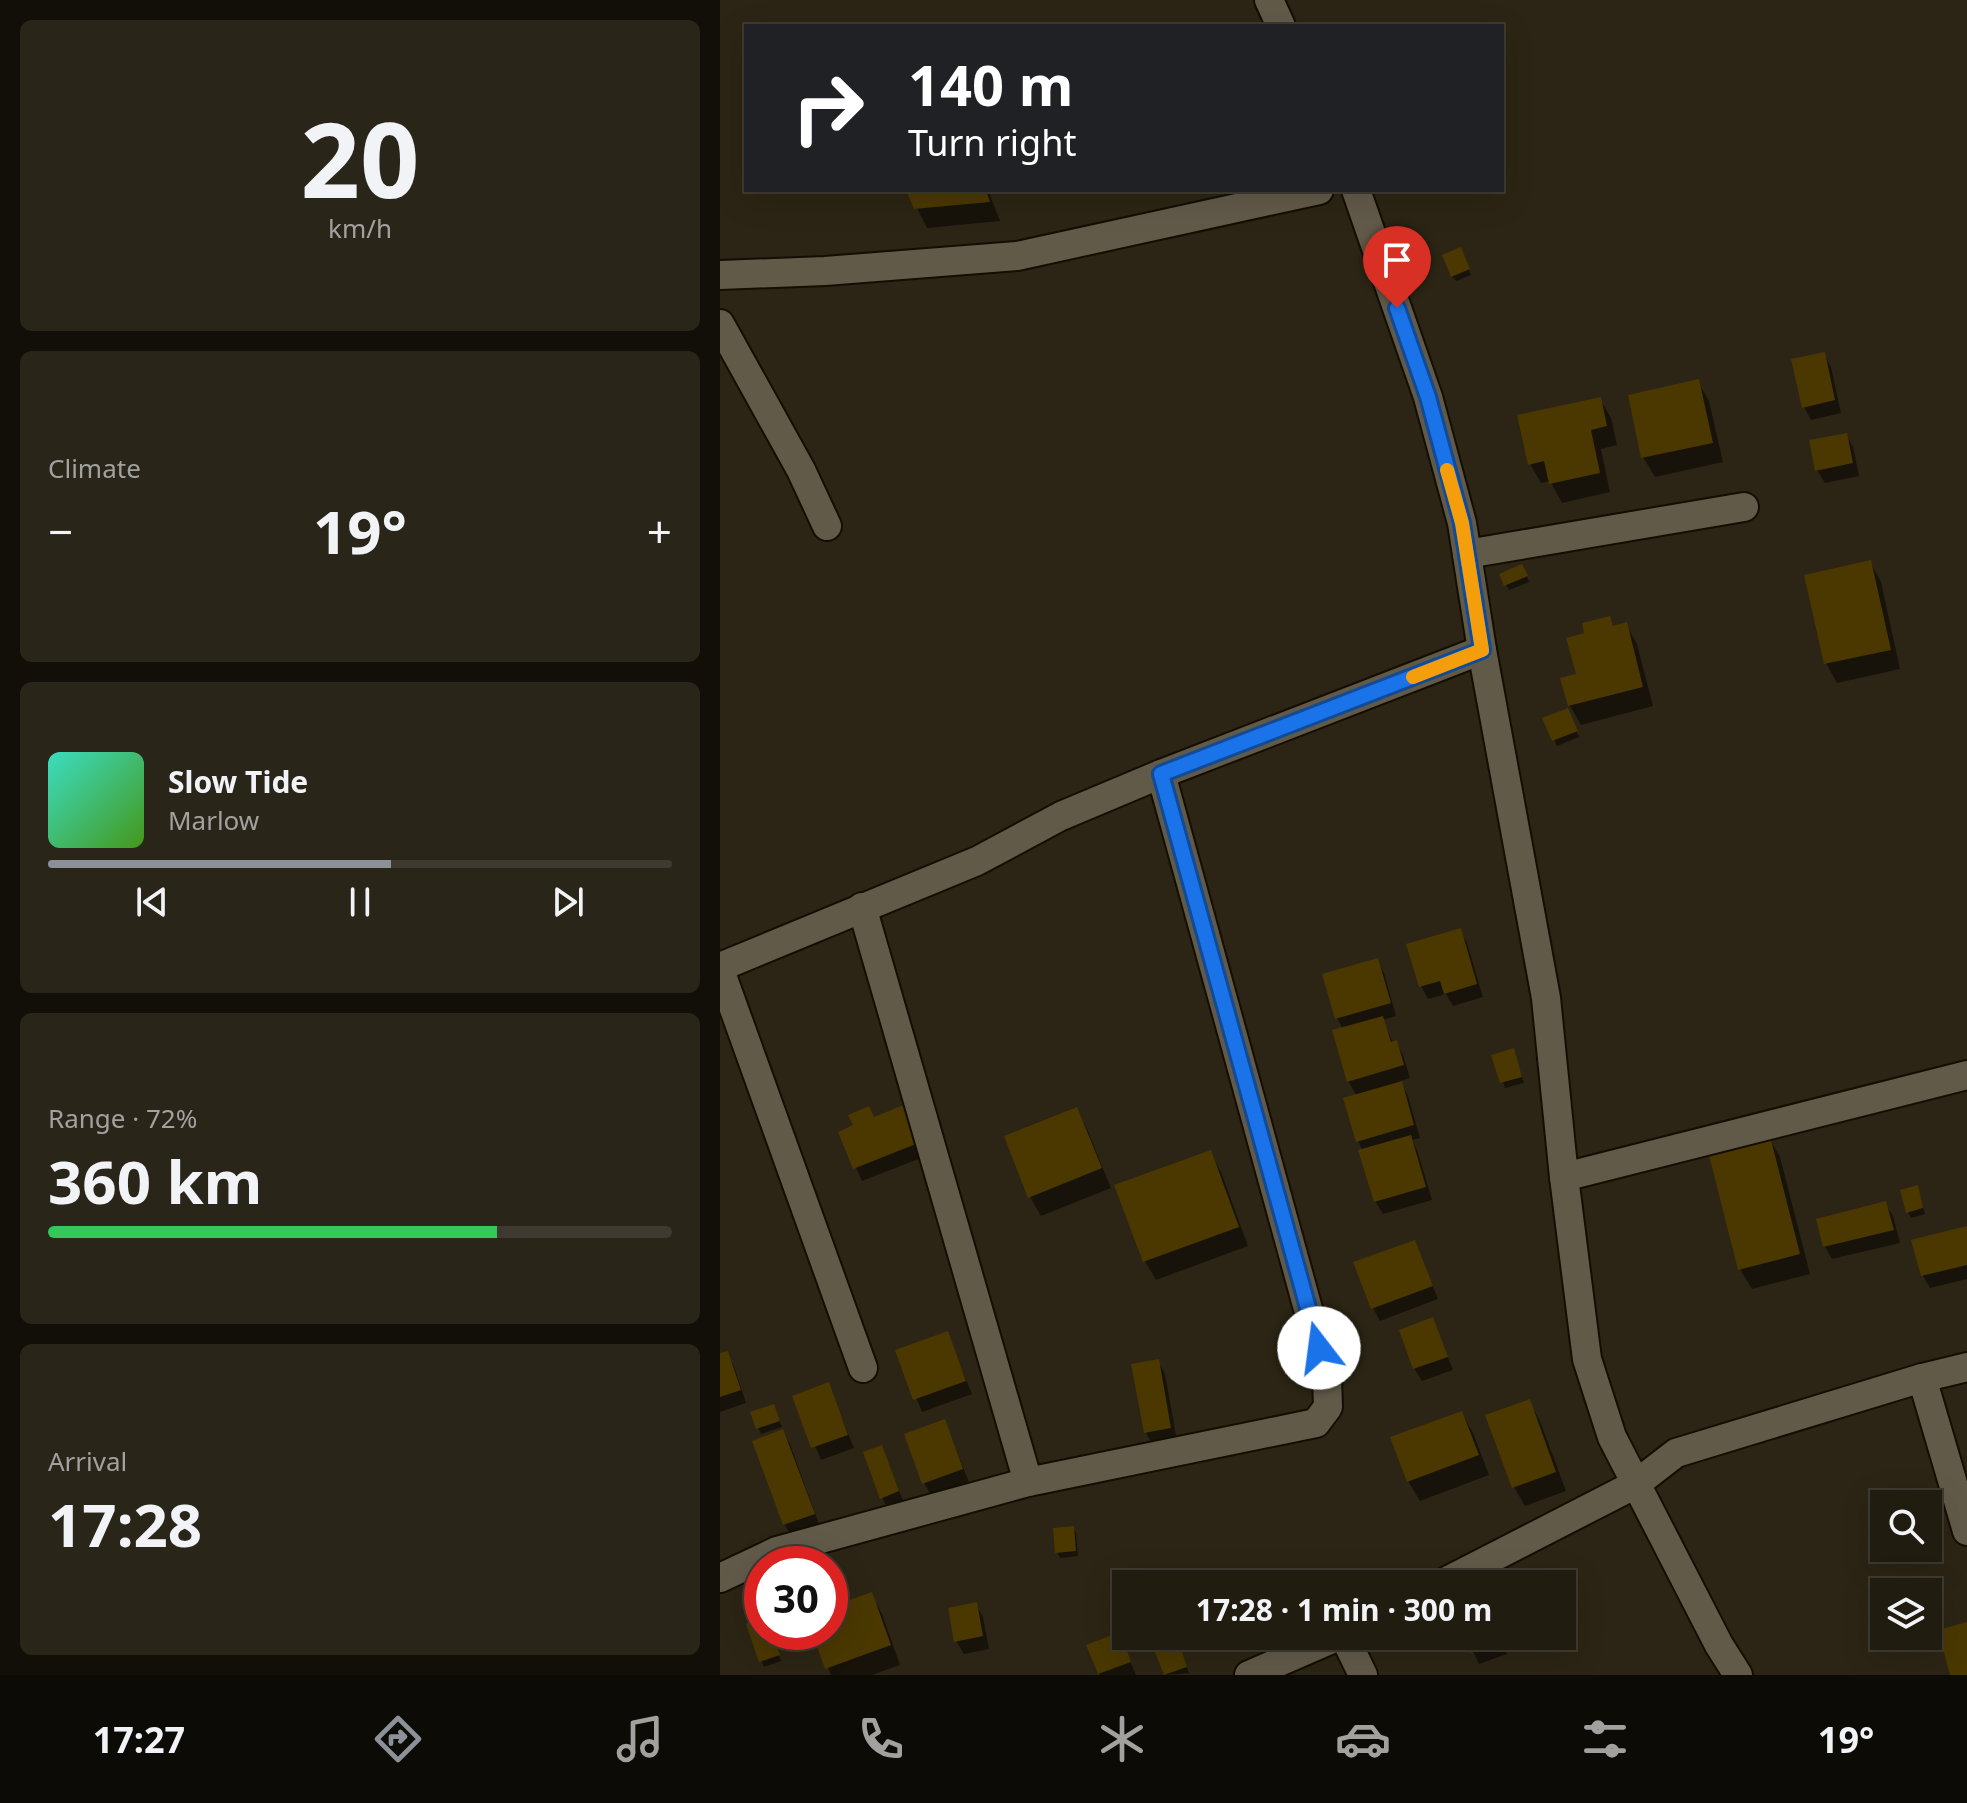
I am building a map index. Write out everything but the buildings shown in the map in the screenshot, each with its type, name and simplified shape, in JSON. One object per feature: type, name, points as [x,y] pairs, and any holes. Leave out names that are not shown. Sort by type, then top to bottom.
[{"type":"street","points":[[1269,0],[1280,24]]},
{"type":"street","points":[[720,275],[825,271],[1017,256],[1310,192]]},
{"type":"street","points":[[1357,192],[1428,397],[1462,523],[1482,650],[1546,998],[1587,1359],[1612,1437],[1705,1619],[1738,1675]]},
{"type":"street","points":[[720,324],[801,470],[827,526]]},
{"type":"street","points":[[1467,554],[1744,507]]},
{"type":"street","points":[[863,1368],[720,968],[977,861],[1061,816],[1161,774],[1482,650]]},
{"type":"street","points":[[720,1578],[777,1551],[1028,1482],[1316,1423],[1328,1407],[1327,1378],[1161,774]]},
{"type":"street","points":[[862,907],[1028,1482]]},
{"type":"street","points":[[1564,1177],[1967,1075]]},
{"type":"street","points":[[1468,1570],[1636,1484],[1676,1453],[1967,1367]]},
{"type":"street","points":[[1922,1378],[1967,1531]]},
{"type":"street","points":[[1249,1675],[1308,1650]]},
{"type":"street","points":[[1349,1650],[1363,1675]]},
{"type":"slow traffic","points":[[1413,677],[1482,650],[1462,523],[1447,470]]},
{"type":"route","points":[[1319,1348],[1161,774],[1482,650],[1462,523],[1428,397],[1397,308]]}]
